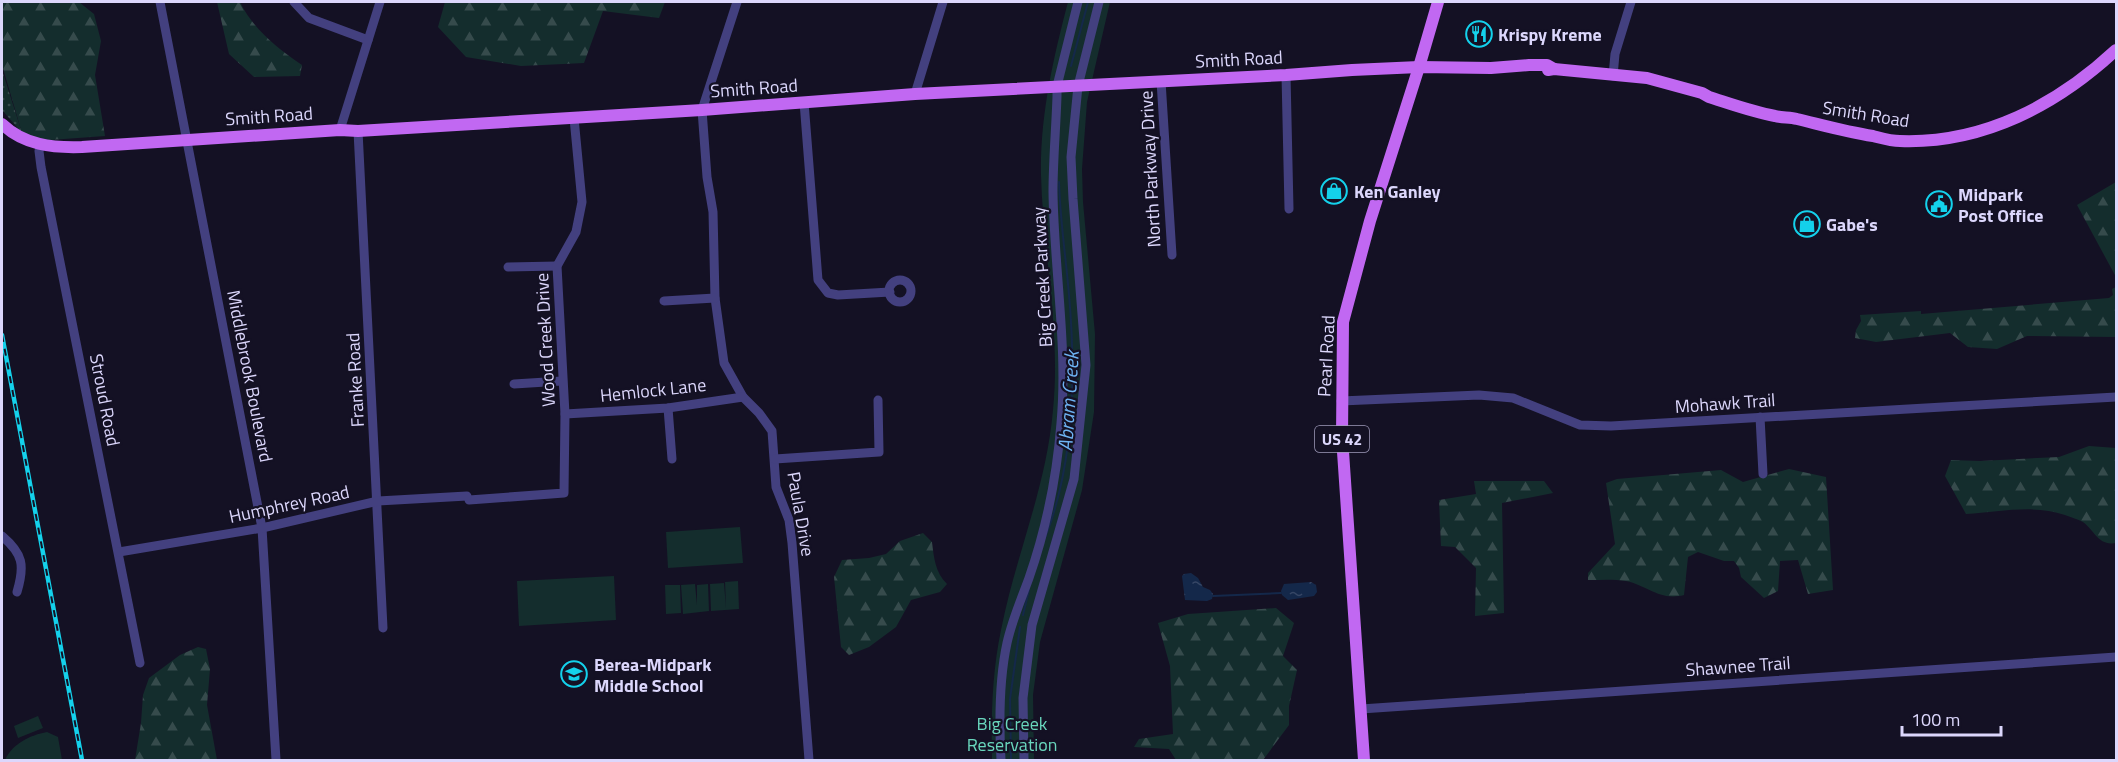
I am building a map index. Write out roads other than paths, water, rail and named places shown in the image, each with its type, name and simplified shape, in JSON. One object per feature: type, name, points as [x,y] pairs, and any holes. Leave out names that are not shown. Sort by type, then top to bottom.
[{"type":"main road","name":"Pearl Road","points":[[1364,760],[1341,401],[1343,322],[1438,2]]},
{"type":"main road","name":"Smith Road","points":[[2,124],[19,138],[41,144],[82,147],[702,110],[915,94],[1419,67],[1515,68],[1522,71],[1554,69],[1647,78],[1777,117],[1793,117],[1837,130],[1899,141],[1953,137],[1997,125],[2037,109],[2090,74],[2116,50]]},
{"type":"main road","name":"Smith Road","points":[[2037,109],[2047,109],[2071,97],[2093,81],[2116,59]]},
{"type":"street","name":"Middlebrook Boulevard","points":[[160,2],[262,528],[276,760]]},
{"type":"street","points":[[294,2],[309,18],[368,40]]},
{"type":"street","points":[[340,130],[380,2]]},
{"type":"street","points":[[702,110],[737,2]]},
{"type":"street","points":[[915,94],[943,2]]},
{"type":"street","name":"Big Creek Parkway","points":[[1001,760],[1000,718],[1003,667],[1013,620],[1029,578],[1050,497],[1061,422],[1064,363],[1053,192],[1057,86],[1078,2]]},
{"type":"street","name":"Big Creek Parkway","points":[[1024,760],[1023,698],[1032,625],[1074,479],[1086,365],[1072,199],[1071,157],[1078,86],[1099,2]]},
{"type":"street","points":[[1613,76],[1615,54],[1630,2]]},
{"type":"street","points":[[1286,75],[1290,209]]},
{"type":"street","name":"North Parkway Drive","points":[[1161,81],[1172,255]]},
{"type":"street","points":[[807,102],[805,124],[808,133],[818,280],[828,293],[838,295],[890,292]]},
{"type":"street","name":"Paula Drive","points":[[702,110],[707,177],[713,212],[715,298],[724,363],[743,397],[772,431],[776,487],[789,520],[792,543],[809,760]]},
{"type":"street","name":"Wood Creek Drive","points":[[564,494],[565,414],[556,266],[576,232],[582,202],[574,118]]},
{"type":"street","name":"Franke Road","points":[[358,131],[383,628]]},
{"type":"street","name":"Stroud Road","points":[[41,144],[39,151],[41,167],[140,663]]},
{"type":"street","points":[[508,267],[556,266]]},
{"type":"street","points":[[664,301],[715,298]]},
{"type":"street","points":[[514,384],[562,381]]},
{"type":"street","name":"Mohawk Trail","points":[[1341,401],[1479,395],[1513,398],[1580,425],[1611,426],[2116,398]]},
{"type":"street","name":"Hemlock Lane","points":[[565,414],[668,408],[743,397]]},
{"type":"street","points":[[775,459],[879,452],[878,400]]},
{"type":"street","points":[[668,408],[672,459]]},
{"type":"street","points":[[1760,417],[1763,474]]},
{"type":"street","name":"Humphrey Road","points":[[119,552],[262,528],[378,501],[564,494]]},
{"type":"street","points":[[2,536],[11,543],[22,562],[22,575],[17,592]]},
{"type":"street","points":[[1013,620],[1032,625]]},
{"type":"street","name":"Shawnee Trail","points":[[1361,709],[2116,657]]},
{"type":"water","points":[[1191,573],[1198,578],[1203,587],[1210,590],[1213,594],[1212,599],[1207,601],[1185,600],[1182,576]]},
{"type":"water","points":[[1311,582],[1316,585],[1317,592],[1314,596],[1288,600],[1282,595],[1284,584]]},
{"type":"waterway","name":"Abram Creek","points":[[1071,66],[1088,2]]},
{"type":"waterway","name":"Abram Creek","points":[[1045,538],[1062,480],[1072,387],[1071,325],[1059,182]]},
{"type":"waterway","name":"Abram Creek","points":[[1023,615],[1029,590]]},
{"type":"waterway","points":[[1213,596],[1281,593]]},
{"type":"waterway","name":"Abram Creek","points":[[1011,760],[1010,699],[1020,627]]},
{"type":"railway","points":[[2,335],[82,760]]},
{"type":"place","name":"Krispy Kreme","points":[[1479,34]]},
{"type":"place","name":"Ken Ganley","points":[[1334,191]]},
{"type":"place","name":"Midpark Post Office","points":[[1939,204]]},
{"type":"place","name":"Gabe's","points":[[1807,224]]},
{"type":"place","name":"Berea-Midpark Middle School","points":[[574,674]]},
{"type":"park label","name":"Big Creek Reservation","points":[[1012,733]]}]
